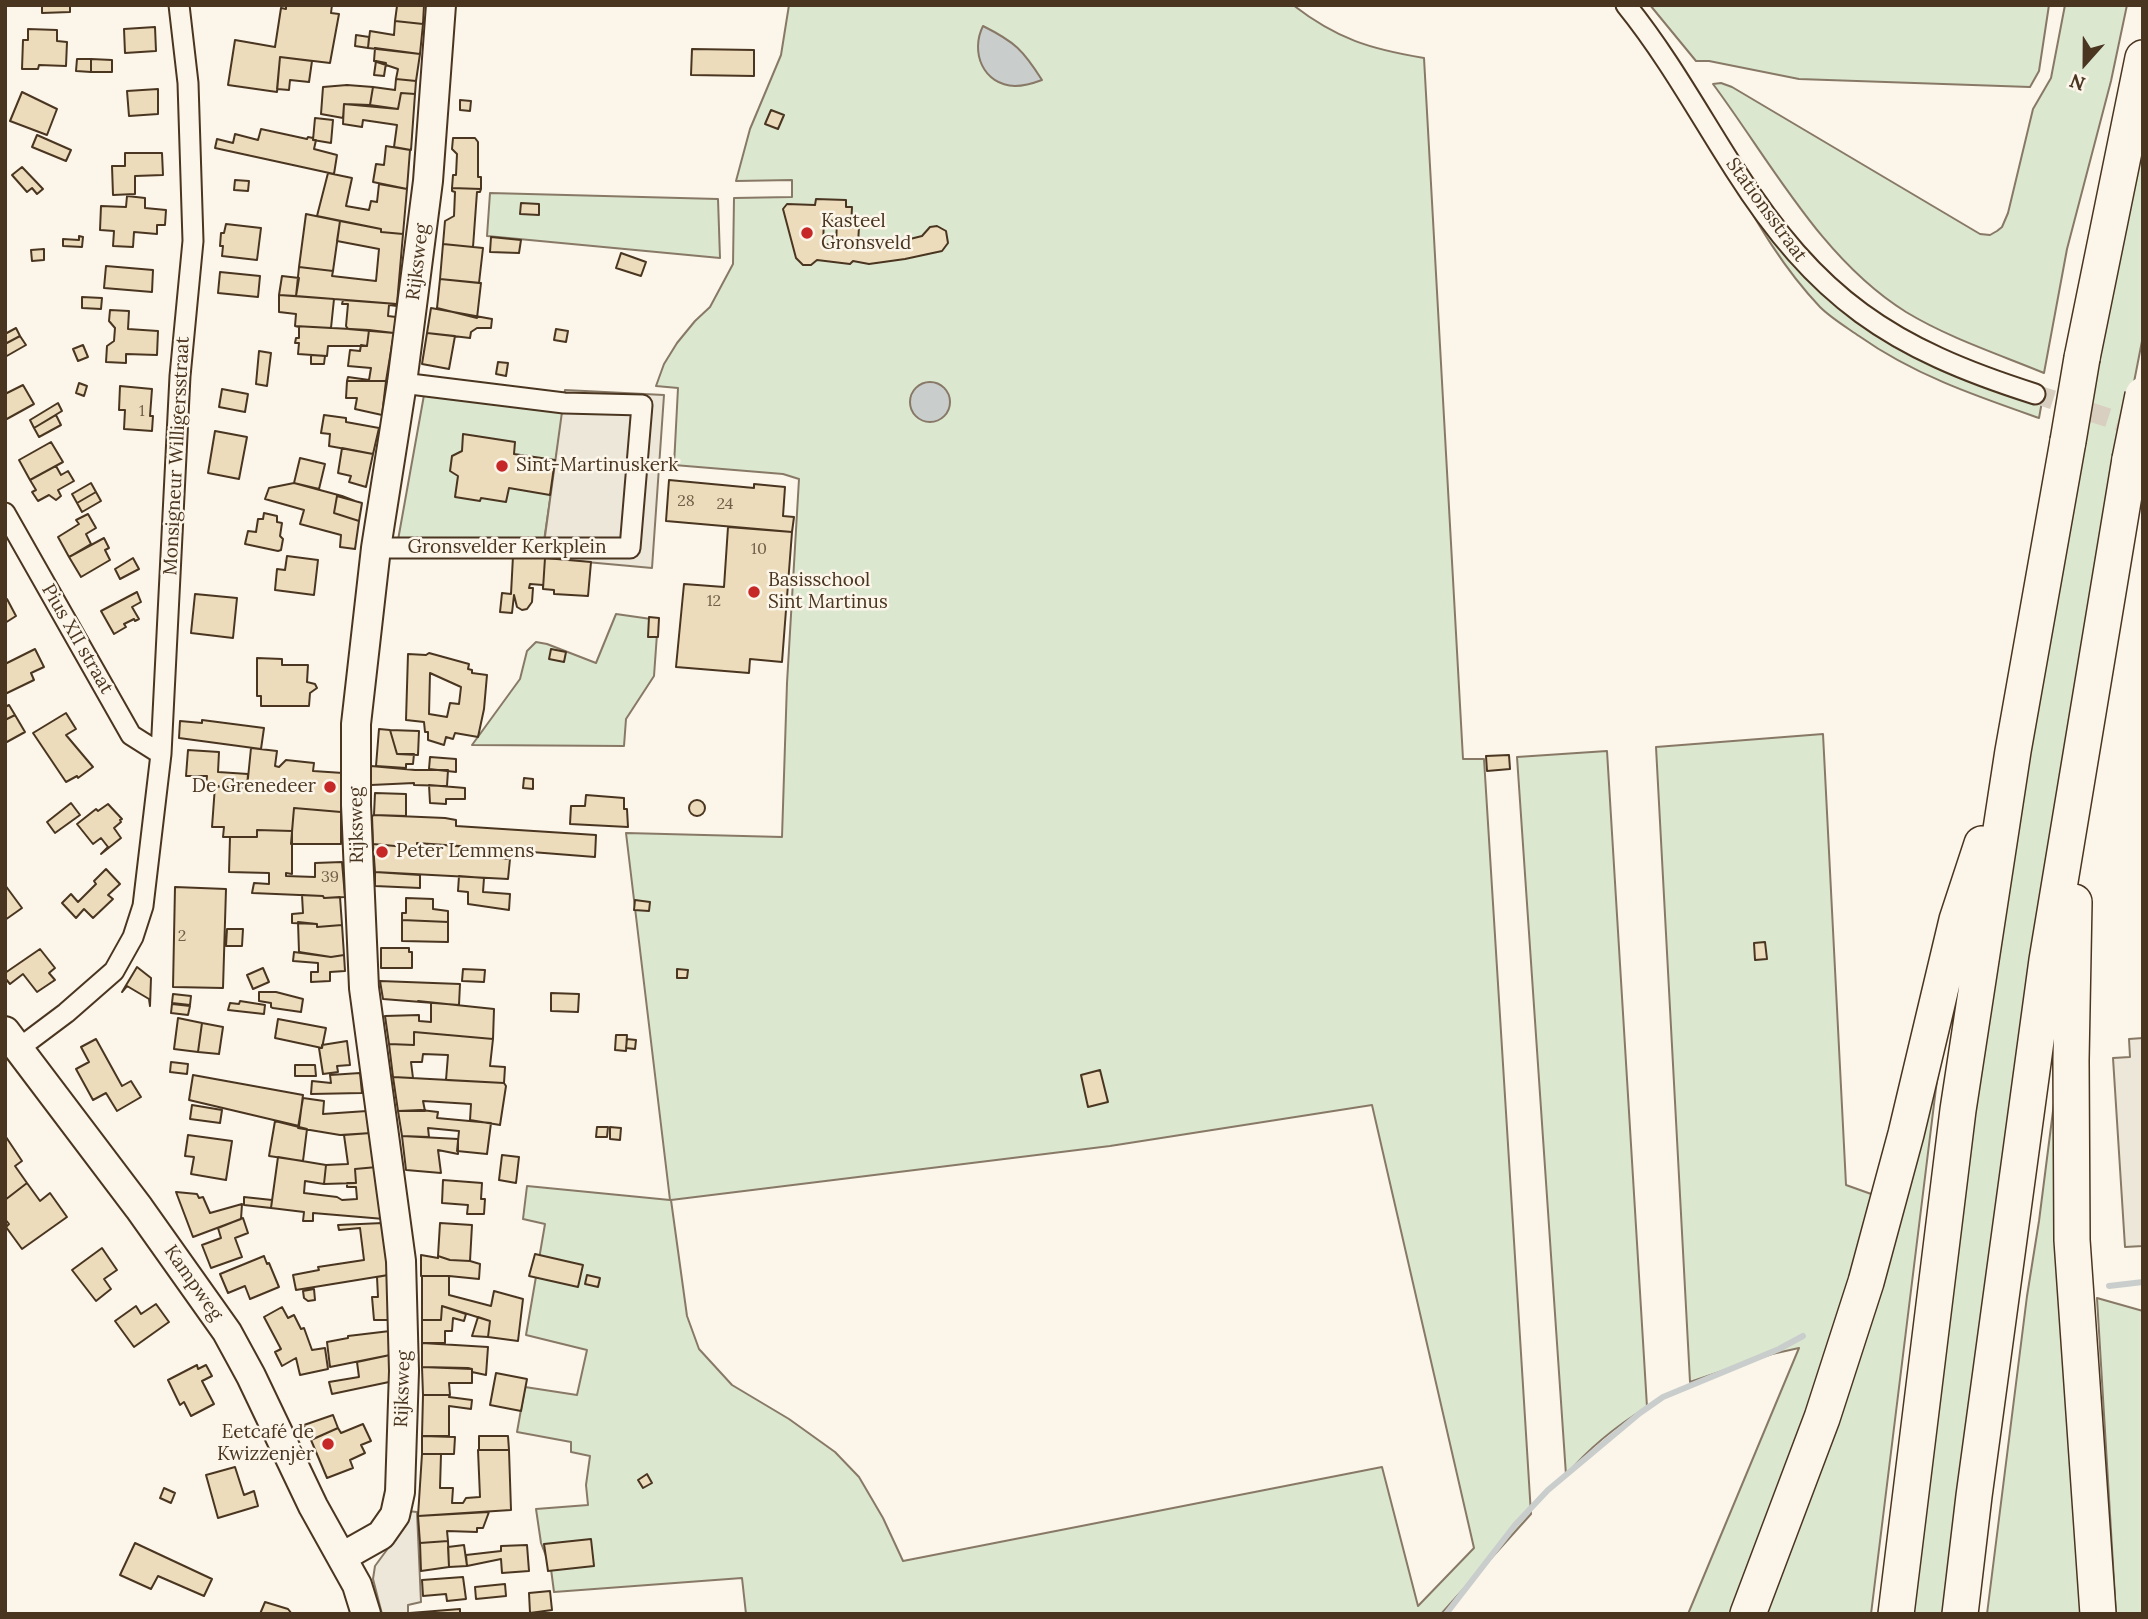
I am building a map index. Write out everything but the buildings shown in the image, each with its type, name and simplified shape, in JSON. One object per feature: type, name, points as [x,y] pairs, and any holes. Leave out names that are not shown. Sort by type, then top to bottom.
[{"type":"highway","points":[[1896,1614],[1958,1110],[2013,751],[2082,358],[2143,58]]},
{"type":"highway","points":[[1960,1614],[2024,1122],[2077,772],[2143,394]]},
{"type":"highway","points":[[1748,1614],[1822,1418],[1862,1295],[1906,1133],[1957,920],[2013,751]]},
{"type":"highway","points":[[2077,772],[2071,1060],[2072,1240],[2098,1614]]},
{"type":"street","name":"Monsigneur Willigersstraat","points":[[11,1040],[66,1013],[114,971],[133,937],[143,906],[161,754],[180,376],[192,241],[188,83],[179,5]]},
{"type":"street","name":"Rijksweg","points":[[342,1557],[381,1535],[396,1515],[400,1493],[404,1371],[400,1249],[373,1062],[362,962],[356,724],[376,548],[402,383],[428,181],[441,5]]},
{"type":"street","name":"Stationsstraat","points":[[1626,5],[1672,67],[1753,198],[1788,244],[1836,294],[1890,334],[1925,353],[1985,378],[2035,394]]},
{"type":"street","name":"Gronsvelder Kerkplein","points":[[376,548],[630,548],[642,405],[564,403],[402,383]]},
{"type":"street","name":"Pius XII straat","points":[[5,513],[131,735],[161,754]]},
{"type":"street","name":"Kampweg","points":[[11,1040],[216,1314],[251,1376],[313,1506],[342,1557]]},
{"type":"street","points":[[342,1557],[357,1586],[366,1614]]},
{"type":"green space","points":[[789,5],[1293,5],[1324,26],[1355,41],[1424,58],[1463,759],[1484,759],[1531,1514],[1441,1614],[746,1614],[742,1578],[554,1592],[551,1569],[541,1543],[536,1509],[588,1505],[586,1485],[590,1456],[571,1452],[571,1442],[517,1432],[525,1387],[577,1395],[587,1350],[526,1335],[545,1224],[523,1219],[527,1186],[670,1200],[626,833],[782,837],[787,683],[799,479],[783,474],[674,465],[678,388],[656,386],[664,364],[677,343],[710,307],[733,264],[734,198],[792,197],[792,180],[736,181],[750,129],[781,55]],"holes":[[[1372,1105],[1474,1548],[1418,1606],[1382,1467],[903,1561],[883,1518],[859,1477],[835,1452],[789,1419],[732,1385],[699,1349],[687,1316],[671,1200],[1110,1146]]]},
{"type":"green space","points":[[1650,5],[2049,5],[2039,71],[2030,87],[1799,79],[1709,61],[1696,61]]},
{"type":"green space","points":[[2065,5],[2127,5],[2111,81],[2067,249],[2044,373],[1939,330],[1906,312],[1876,290],[1823,238],[1713,84],[1721,83],[1732,87],[1980,234],[1990,235],[2002,227],[2008,213],[2033,109],[2051,78]]},
{"type":"green space","points":[[2143,141],[2143,336],[2126,423],[1948,1614],[1912,1614],[1924,1490],[2006,886],[2085,432]]},
{"type":"green space","points":[[1727,170],[1793,240],[1881,325],[2043,396],[2039,418],[1969,393],[1901,362],[1829,315],[1781,259]]},
{"type":"green space","points":[[490,193],[718,199],[720,258],[487,236]]},
{"type":"green space","points":[[424,395],[563,411],[544,541],[398,540]]},
{"type":"green space","points":[[616,614],[658,620],[654,676],[626,719],[624,746],[472,745],[520,679],[527,651],[536,642],[596,663]]},
{"type":"green space","points":[[1823,734],[1846,1185],[1874,1195],[1838,1322],[1733,1614],[1688,1614],[1799,1348],[1772,1354],[1690,1382],[1656,747]]},
{"type":"green space","points":[[1607,751],[1647,1407],[1604,1438],[1566,1475],[1517,757]]},
{"type":"green space","points":[[1952,998],[1937,1080],[1871,1614],[1760,1614]]},
{"type":"green space","points":[[2060,1056],[2094,1614],[1987,1614],[2027,1296]]},
{"type":"green space","points":[[2097,1298],[2143,1311],[2143,1614],[2116,1614]]},
{"type":"shaded area","points":[[983,26],[1017,48],[1042,80],[1015,86],[995,80],[987,73],[979,56],[978,46]]},
{"type":"shaded area","points":[[930,382],[938,383],[944,388],[949,394],[949,410],[944,416],[938,421],[930,422],[922,421],[916,416],[911,410],[910,402],[911,394],[916,388],[922,383]]},
{"type":"shaded area","points":[[565,390],[664,395],[652,568],[542,558]]},
{"type":"shaded area","points":[[2143,1038],[2143,1246],[2125,1247],[2113,1058],[2130,1057],[2129,1039]]},
{"type":"shaded area","points":[[407,1511],[417,1512],[421,1602],[408,1605],[408,1614],[382,1614],[373,1579],[375,1566],[397,1536]]},
{"type":"waterway","points":[[2109,1286],[2143,1282]]},
{"type":"waterway","points":[[1446,1614],[1515,1525],[1548,1490],[1640,1413],[1663,1397],[1779,1349],[1803,1336]]},
{"type":"tunnel","points":[[2035,394],[2143,429]]},
{"type":"place","name":"Kasteel Gronsveld","points":[[807,233]]},
{"type":"place","name":"Sint-Martinuskerk","points":[[502,466]]},
{"type":"place","name":"Basisschool Sint Martinus","points":[[754,592]]},
{"type":"place","name":"De Grenedeer","points":[[330,787]]},
{"type":"place","name":"Peter Lemmens","points":[[382,852]]},
{"type":"place","name":"Eetcafé de Kwizzenjèr","points":[[328,1444]]}]
